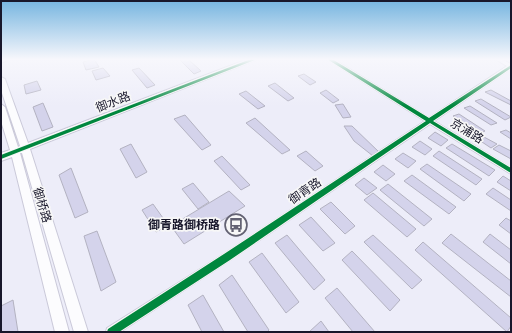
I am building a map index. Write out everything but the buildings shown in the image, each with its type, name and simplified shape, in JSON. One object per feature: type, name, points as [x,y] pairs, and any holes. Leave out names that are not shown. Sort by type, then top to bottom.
[{"type":"main road","name":"御水路","points":[[1,157],[215,75]]},
{"type":"main road","name":"御桥路","points":[[1,79],[20,150],[62,332]]},
{"type":"main road","name":"御桥路","points":[[1,107],[20,150],[81,332]]},
{"type":"street","name":"京浦路","points":[[354,75],[511,171]]},
{"type":"street","name":"御青路","points":[[111,332],[227,257],[498,75]]},
{"type":"cycle path","points":[[1,157],[215,75]]},
{"type":"cycle path","points":[[354,75],[511,171]]},
{"type":"cycle path","points":[[111,332],[227,257],[498,75]]},
{"type":"place","name":"御青路御桥路","points":[[236,225]]}]
